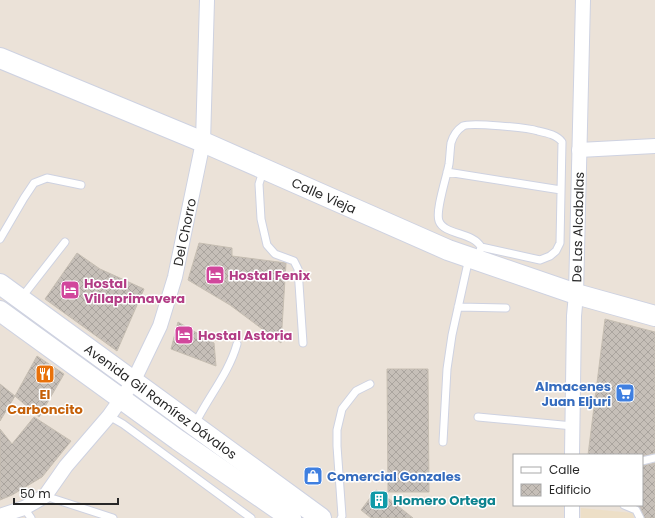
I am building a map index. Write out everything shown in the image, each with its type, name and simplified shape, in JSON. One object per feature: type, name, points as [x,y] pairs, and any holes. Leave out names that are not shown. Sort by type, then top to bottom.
[{"type":"main road","name":"Calle Vieja","points":[[0,58],[203,142],[448,250],[476,255],[576,294],[655,316]]},
{"type":"main road","name":"Avenida Gil Ramírez Dávalos","points":[[0,284],[321,518]]},
{"type":"main road","name":"Avenida Gil Ramírez Dávalos","points":[[0,311],[121,399],[291,518]]},
{"type":"street","name":"Del Chorro","points":[[0,516],[27,513],[45,496],[66,466],[109,416],[133,382],[160,326],[173,283],[203,142],[207,0]]},
{"type":"street","name":"De Las Alcabalas","points":[[572,454],[574,316],[576,294],[583,0]]},
{"type":"street","points":[[579,150],[655,146]]},
{"type":"street","points":[[572,506],[572,518]]},
{"type":"lane","points":[[444,442],[447,369],[452,335],[458,307],[479,242],[472,238],[450,231],[438,220],[438,211],[452,142],[457,131],[464,125],[484,125],[538,130],[559,138],[562,142],[562,190],[560,243],[556,251],[550,256],[540,260],[476,255]]},
{"type":"lane","points":[[264,169],[259,184],[261,219],[267,245],[275,254],[294,261],[298,269],[303,343]]},
{"type":"lane","points":[[447,172],[562,190]]},
{"type":"lane","points":[[0,239],[34,183],[47,178],[81,185]]},
{"type":"lane","points":[[20,299],[65,242]]},
{"type":"lane","points":[[458,307],[506,308]]},
{"type":"lane","points":[[194,426],[218,384],[237,344]]},
{"type":"lane","points":[[341,518],[342,503],[337,430],[342,409],[356,391],[370,384]]},
{"type":"lane","points":[[109,416],[251,518]]},
{"type":"lane","points":[[478,417],[573,426]]},
{"type":"lane","points":[[643,461],[655,458]]},
{"type":"lane","points":[[45,496],[113,518]]},
{"type":"lane","points":[[626,506],[636,510],[640,518]]},
{"type":"shaded area","points":[[581,508],[633,513],[634,518],[581,518]]},
{"type":"building","points":[[199,243],[232,248],[232,256],[286,263],[281,343],[230,305],[188,280]]},
{"type":"building","points":[[77,253],[100,269],[144,289],[117,351],[45,299]]},
{"type":"building","name":"Almacenes Juan Eljuri","points":[[605,319],[655,332],[655,453],[643,456],[643,454],[588,454]]},
{"type":"building","points":[[178,322],[214,343],[216,366],[171,349]]},
{"type":"building","points":[[37,356],[64,374],[39,417],[15,396]]},
{"type":"building","points":[[387,369],[428,369],[429,492],[388,492]]},
{"type":"building","points":[[0,384],[15,396],[0,421]]},
{"type":"building","points":[[34,417],[71,441],[42,477],[12,495],[0,500],[0,429],[12,444]]},
{"type":"building","points":[[655,463],[655,518],[645,518],[638,506],[643,506],[643,466]]},
{"type":"building","name":"Homero Ortega","points":[[376,490],[413,518],[371,518],[361,510]]},
{"type":"place","name":"Hostal Fenix","points":[[215,275]]},
{"type":"place","name":"Hostal Villaprimavera","points":[[70,290]]},
{"type":"place","name":"Hostal Astoria","points":[[184,335]]},
{"type":"place","name":"El Carboncito","points":[[45,374]]},
{"type":"place","name":"Almacenes Juan Eljuri","points":[[625,393]]},
{"type":"place","name":"Comercial Gonzales","points":[[313,476]]},
{"type":"place","name":"Homero Ortega","points":[[379,500]]}]
